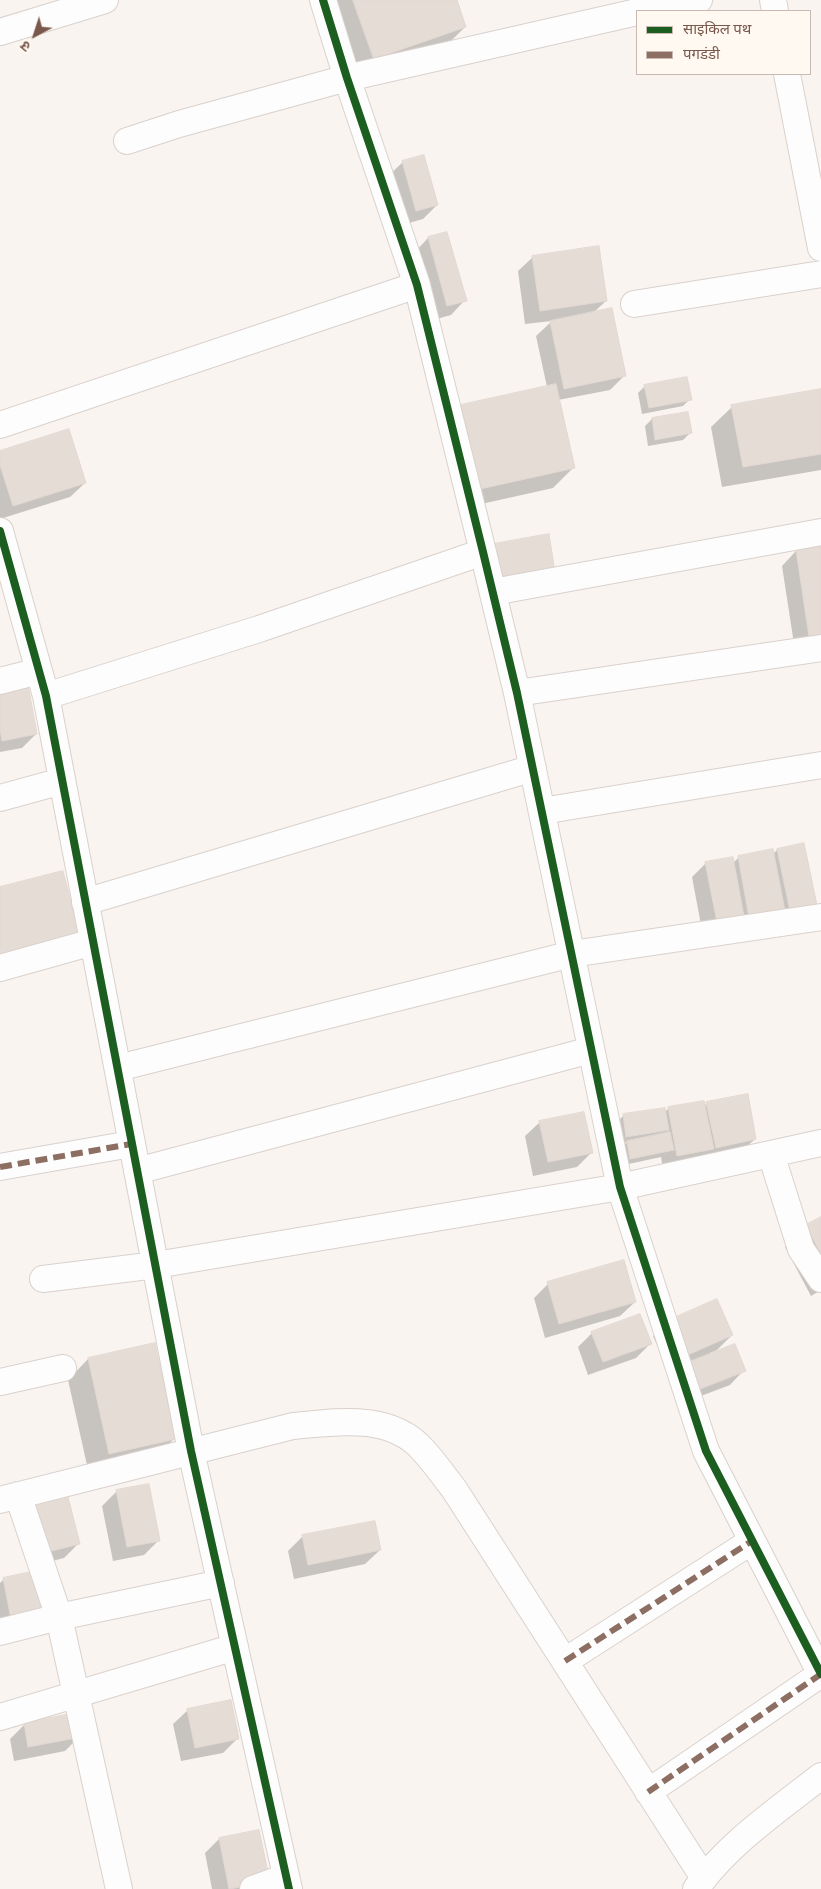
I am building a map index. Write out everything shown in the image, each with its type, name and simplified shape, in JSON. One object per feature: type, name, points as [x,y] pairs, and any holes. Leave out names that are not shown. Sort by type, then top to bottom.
[{"type":"street","points":[[0,32],[105,0]]},
{"type":"street","points":[[323,0],[416,285],[483,552],[533,768],[620,1187],[706,1451],[821,1674],[648,1792]]},
{"type":"street","points":[[646,10],[687,1]]},
{"type":"street","points":[[127,141],[179,124],[609,9],[636,12]]},
{"type":"street","points":[[787,75],[821,248]]},
{"type":"street","points":[[634,304],[821,274]]},
{"type":"street","points":[[0,425],[416,285]]},
{"type":"street","points":[[0,532],[46,696],[191,1451],[288,1883],[253,1889]]},
{"type":"street","points":[[493,592],[821,532]]},
{"type":"street","points":[[46,696],[259,629],[483,552]]},
{"type":"street","points":[[517,694],[821,648]]},
{"type":"street","points":[[0,681],[39,671]]},
{"type":"street","points":[[542,812],[821,765]]},
{"type":"street","points":[[85,902],[533,768]]},
{"type":"street","points":[[0,798],[62,781]]},
{"type":"street","points":[[118,1068],[572,954],[821,917]]},
{"type":"street","points":[[0,968],[93,942]]},
{"type":"street","points":[[137,1171],[591,1050]]},
{"type":"street","points":[[43,1280],[156,1265],[620,1187],[821,1143]]},
{"type":"street","points":[[0,1167],[132,1144]]},
{"type":"street","points":[[770,1154],[801,1249],[821,1279]]},
{"type":"street","points":[[0,1382],[63,1368]]},
{"type":"street","points":[[118,1889],[59,1617],[9,1497],[293,1426],[337,1422],[375,1423],[403,1433],[422,1449],[454,1489],[565,1661],[648,1792],[700,1883],[738,1843],[821,1776]]},
{"type":"street","points":[[565,1661],[752,1541]]},
{"type":"street","points":[[0,1632],[59,1617],[221,1583]]},
{"type":"street","points":[[0,1717],[235,1647]]},
{"type":"building","points":[[353,0],[457,0],[466,27],[374,59]]},
{"type":"building","points":[[424,155],[438,205],[416,211],[402,161]]},
{"type":"building","points":[[447,232],[467,301],[447,306],[428,237]]},
{"type":"building","points":[[599,246],[607,301],[540,311],[532,256]]},
{"type":"building","points":[[612,308],[626,376],[564,389],[550,321]]},
{"type":"building","points":[[687,377],[692,400],[649,408],[644,385]]},
{"type":"building","points":[[556,384],[575,468],[480,489],[461,405]]},
{"type":"building","points":[[821,389],[821,454],[743,467],[731,405]]},
{"type":"building","points":[[688,412],[692,433],[655,440],[652,418]]},
{"type":"building","points":[[69,429],[86,483],[13,506],[0,465],[0,451]]},
{"type":"building","points":[[549,534],[555,572],[500,582],[494,544]]},
{"type":"building","points":[[821,546],[821,642],[810,643],[796,550]]},
{"type":"building","points":[[28,685],[37,734],[2,741],[0,729],[0,690]]},
{"type":"building","points":[[804,843],[818,910],[791,916],[777,849]]},
{"type":"building","points":[[773,849],[786,916],[750,923],[738,856]]},
{"type":"building","points":[[733,857],[745,922],[718,927],[705,862]]},
{"type":"building","points":[[63,871],[80,937],[0,957],[0,887]]},
{"type":"building","points":[[748,1094],[756,1139],[716,1148],[706,1102]]},
{"type":"building","points":[[704,1101],[714,1149],[677,1156],[668,1107]]},
{"type":"building","points":[[665,1108],[669,1130],[626,1137],[623,1114]]},
{"type":"building","points":[[584,1112],[593,1153],[548,1162],[539,1121]]},
{"type":"building","points":[[670,1132],[674,1150],[630,1159],[627,1141]]},
{"type":"building","points":[[821,1217],[821,1254],[806,1225]]},
{"type":"building","points":[[624,1260],[636,1302],[559,1324],[547,1282]]},
{"type":"building","points":[[717,1299],[733,1335],[683,1357],[667,1321]]},
{"type":"building","points":[[640,1314],[652,1344],[603,1362],[591,1332]]},
{"type":"building","points":[[155,1343],[176,1439],[109,1454],[88,1358]]},
{"type":"building","points":[[735,1344],[746,1371],[700,1389],[689,1362]]},
{"type":"building","points":[[149,1484],[160,1541],[127,1547],[116,1490]]},
{"type":"building","points":[[68,1497],[80,1544],[43,1553],[32,1506]]},
{"type":"building","points":[[375,1521],[381,1550],[308,1565],[302,1535]]},
{"type":"building","points":[[40,1570],[49,1616],[12,1624],[3,1578]]},
{"type":"building","points":[[231,1700],[239,1739],[195,1748],[187,1709]]},
{"type":"building","points":[[76,1713],[81,1737],[28,1747],[24,1723]]},
{"type":"building","points":[[259,1830],[270,1882],[229,1889],[219,1838]]},
{"type":"marked path","points":[[0,1167],[131,1144]]},
{"type":"marked path","points":[[565,1661],[752,1541]]},
{"type":"marked path","points":[[648,1792],[821,1674]]},
{"type":"cycle path","points":[[323,0],[347,78],[417,285],[517,693],[620,1187],[706,1451],[821,1674]]},
{"type":"cycle path","points":[[0,531],[46,696],[191,1451],[289,1889]]}]
